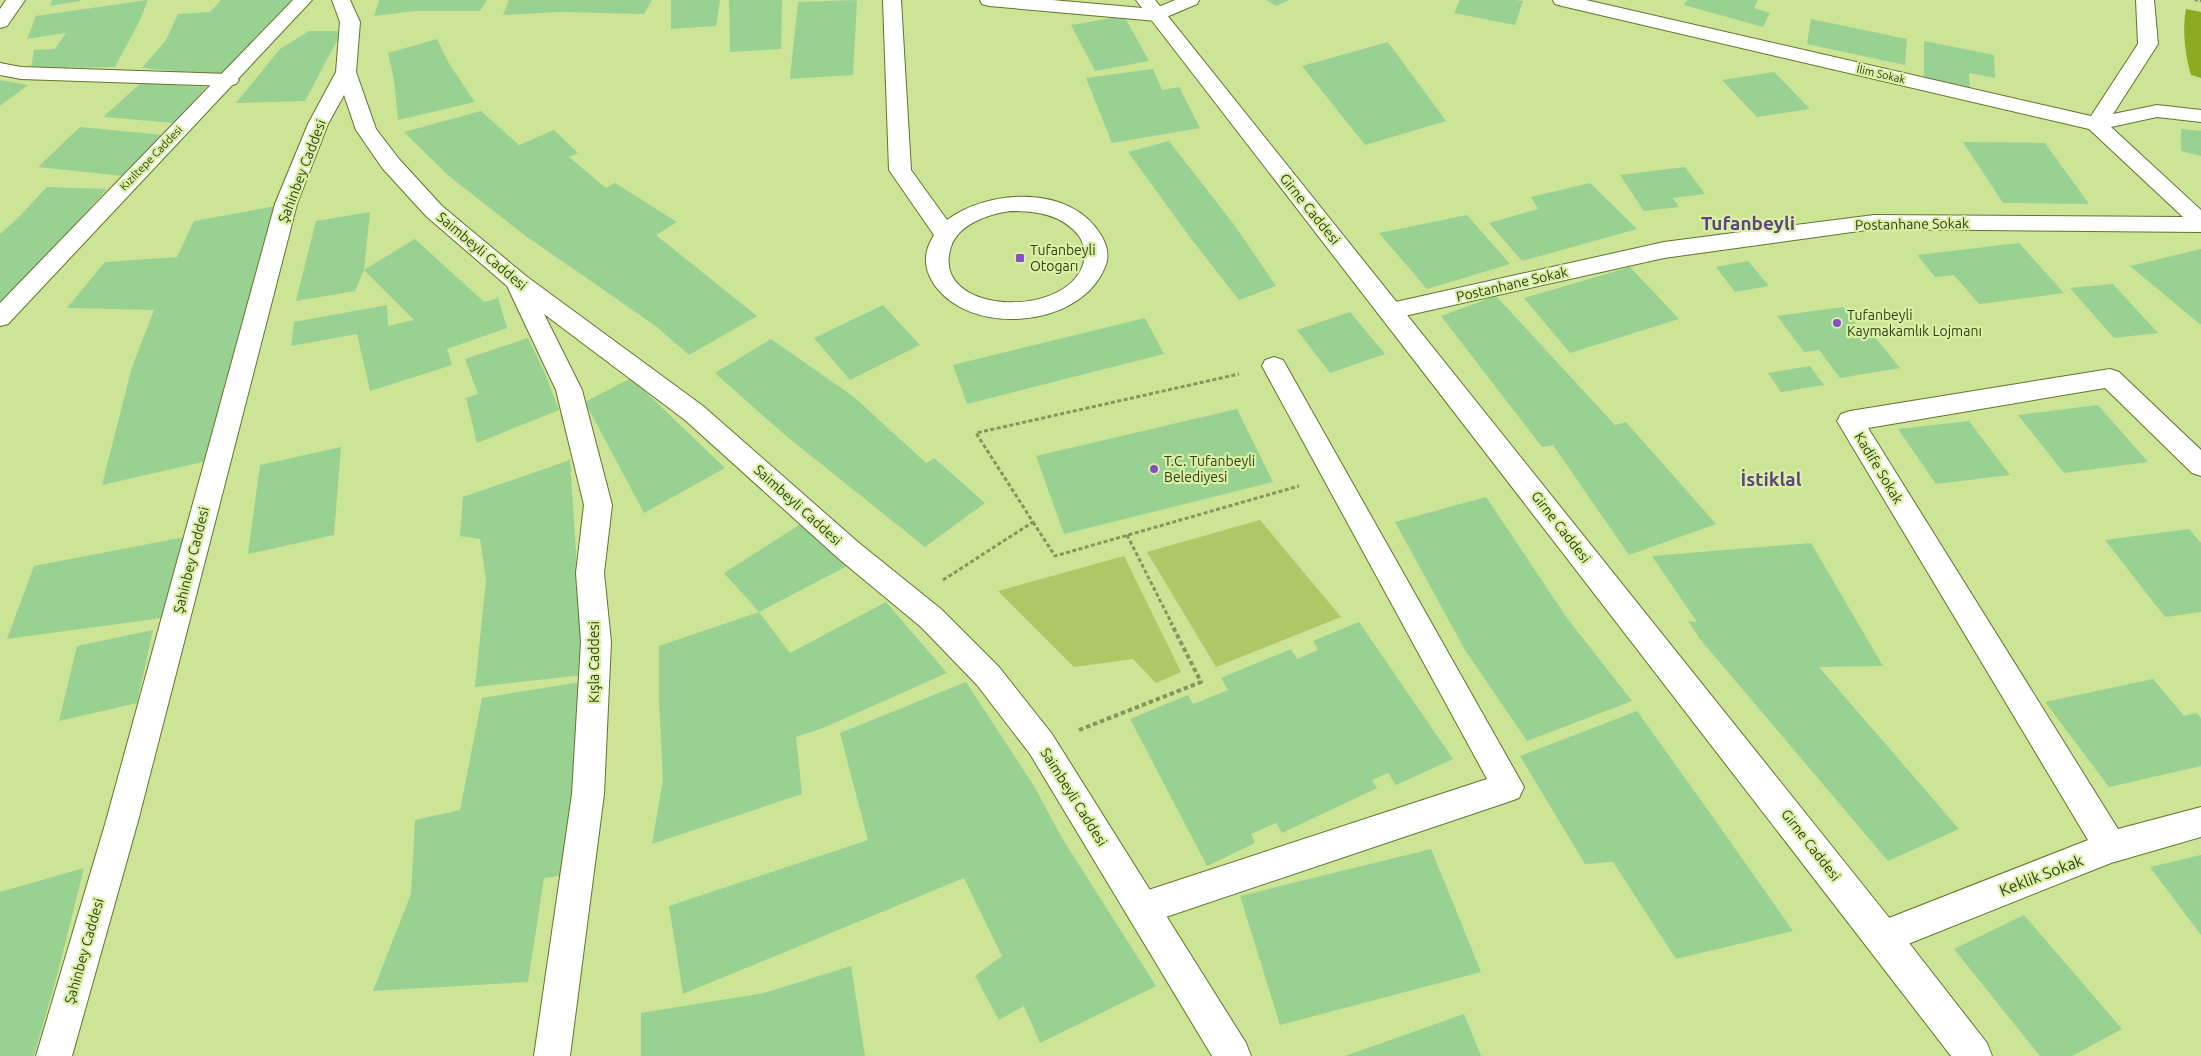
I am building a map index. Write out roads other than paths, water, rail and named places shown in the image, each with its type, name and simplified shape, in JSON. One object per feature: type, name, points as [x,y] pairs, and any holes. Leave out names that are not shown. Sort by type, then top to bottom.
[{"type":"street","points":[[0,22],[16,0]]},
{"type":"street","name":"Kızıltepe Caddesi","points":[[0,318],[152,156],[229,80],[304,0]]},
{"type":"street","name":"Saimbeyli Caddesi","points":[[341,0],[350,22],[346,72],[366,130],[390,164],[434,211],[518,282],[694,413],[849,551],[931,618],[988,676],[1041,744],[1233,1056]]},
{"type":"street","points":[[892,0],[900,170],[945,234]]},
{"type":"street","points":[[989,0],[1151,8],[1190,0]]},
{"type":"street","name":"İlim Sokak","points":[[1562,0],[2096,124],[2157,111],[2201,116]]},
{"type":"street","points":[[2145,0],[2148,44],[2096,124],[2201,224]]},
{"type":"street","name":"Girne Caddesi","points":[[1151,8],[1883,937],[1974,1056]]},
{"type":"street","points":[[0,69],[21,73],[229,80]]},
{"type":"street","name":"Şahinbey Caddesi","points":[[54,1056],[143,744],[286,204],[318,124],[346,72]]},
{"type":"street","points":[[1010,204],[1037,205],[1061,211],[1081,223],[1092,239],[1096,258],[1089,276],[1075,291],[1056,303],[1031,310],[1005,311],[980,306],[959,297],[944,284],[936,267],[937,250],[945,234],[962,220],[984,209],[1010,204]]},
{"type":"street","name":"Postanhane Sokak","points":[[1391,311],[1664,250],[1874,222],[2201,224]]},
{"type":"street","name":"Kışla Caddesi","points":[[518,282],[569,390],[598,505],[590,573],[596,642],[588,794],[552,1056]]},
{"type":"street","points":[[1142,908],[1508,787],[1274,366]]},
{"type":"street","name":"Kadife Sokak","points":[[2111,847],[1850,421],[2110,378],[2201,466]]},
{"type":"street","name":"Keklik Sokak","points":[[1883,937],[2111,847],[2201,822]]},
{"type":"place","name":"Tufanbeyli Otogarı","points":[[1020,258]]},
{"type":"place","name":"Tufanbeyli Kaymakamlık Lojmanı","points":[[1837,323]]},
{"type":"place","name":"T.C. Tufanbeyli Belediyesi","points":[[1154,469]]},
{"type":"district","name":"Tufanbeyli","points":[[1748,223]]},
{"type":"district","name":"İstiklal","points":[[1771,479]]}]
